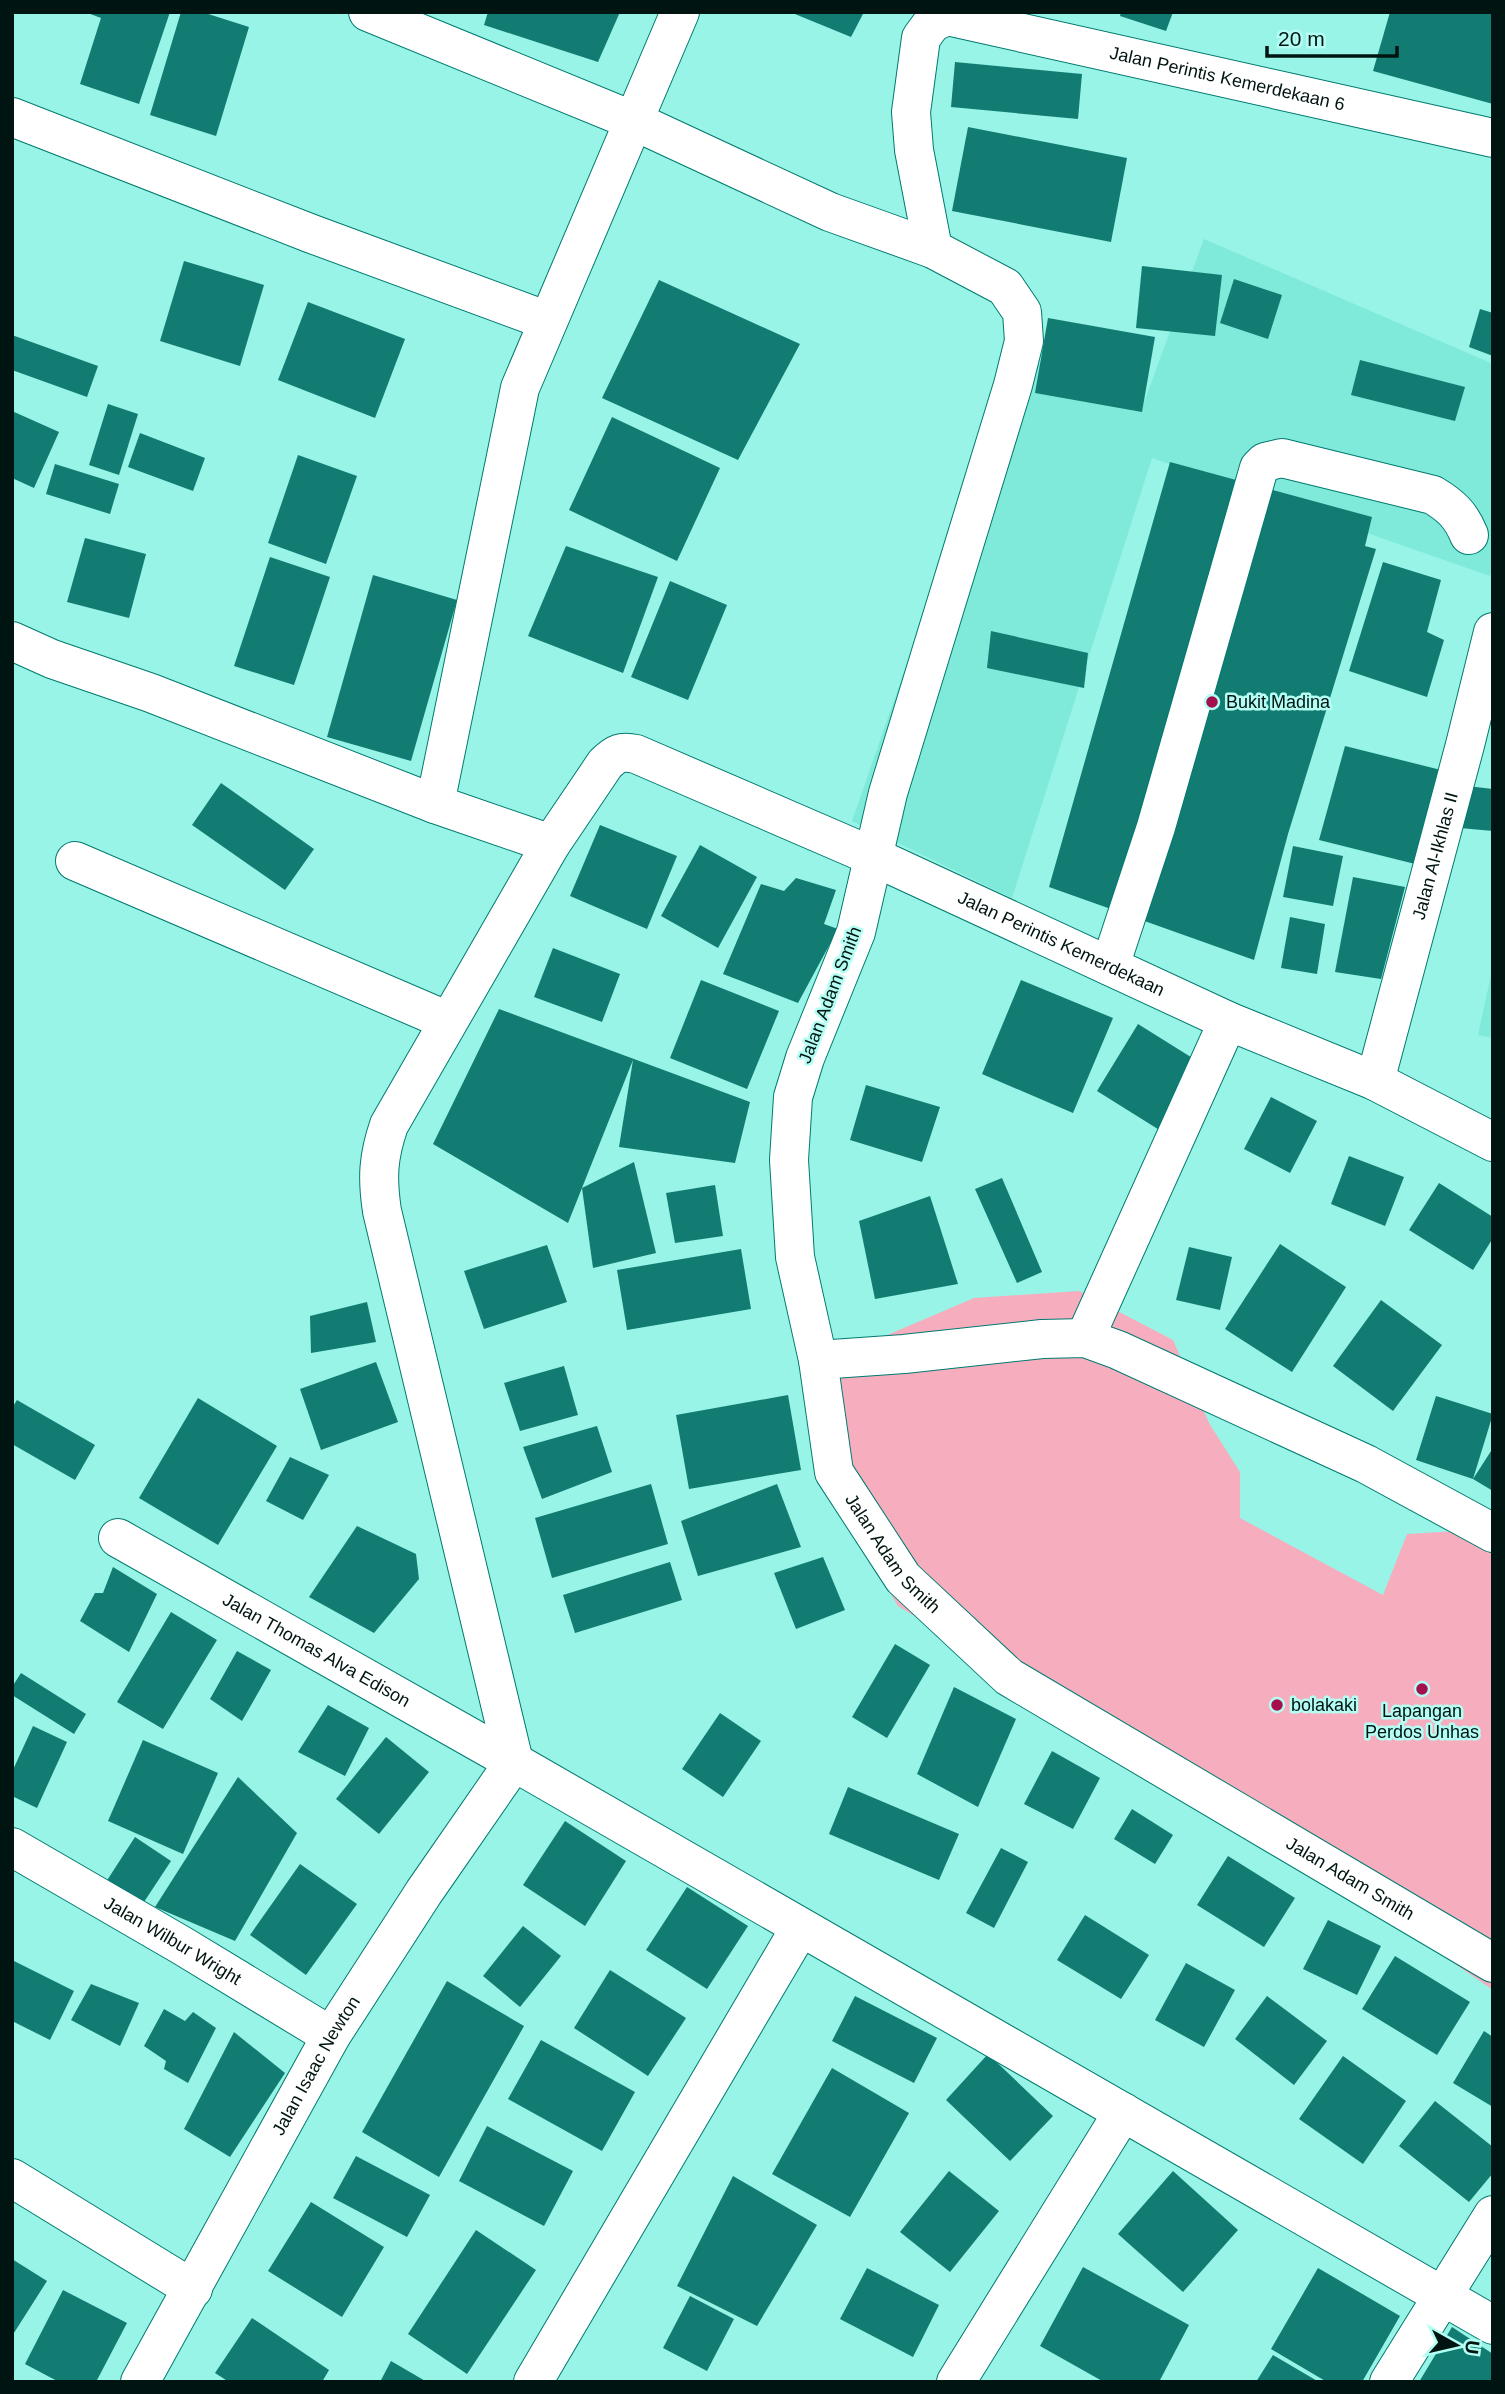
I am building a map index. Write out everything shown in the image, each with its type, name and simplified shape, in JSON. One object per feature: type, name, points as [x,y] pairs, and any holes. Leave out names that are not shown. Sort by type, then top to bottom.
[{"type":"street","name":"Jalan Adam Smith","points":[[368,12],[634,121],[830,212],[933,249],[1004,287],[1022,312],[1024,341],[1013,385],[888,793],[856,932],[805,1058],[793,1097],[789,1160],[795,1257],[818,1360],[834,1472],[903,1578],[1009,1677],[1493,1962]]},
{"type":"street","points":[[435,804],[520,387],[680,12]]},
{"type":"street","name":"Jalan Perintis Kemerdekaan 6","points":[[933,249],[914,150],[911,111],[921,38],[932,23],[947,16],[1493,138]]},
{"type":"street","points":[[12,117],[312,234],[548,321]]},
{"type":"street","points":[[1110,966],[1156,827],[1259,468],[1265,462],[1282,458],[1433,495],[1452,506],[1469,535]]},
{"type":"street","name":"Jalan Al-Ikhlas II","points":[[1375,1082],[1493,632]]},
{"type":"street","points":[[12,641],[52,659],[164,698],[435,804],[551,844],[390,1125],[381,1147],[377,1180],[382,1211],[514,1762]]},
{"type":"street","name":"Jalan Perintis Kemerdekaan","points":[[551,844],[605,764],[616,753],[625,751],[636,754],[872,856],[1228,1021],[1375,1082],[1493,1142]]},
{"type":"street","points":[[75,861],[448,1021]]},
{"type":"street","points":[[1085,1338],[1228,1021]]},
{"type":"street","points":[[818,1360],[904,1354],[1013,1340],[1085,1338],[1366,1464],[1493,1533]]},
{"type":"street","name":"Jalan Thomas Alva Edison","points":[[118,1538],[514,1762],[1493,2325]]},
{"type":"street","name":"Jalan Isaac Newton","points":[[140,2382],[331,2036],[424,1892],[514,1762]]},
{"type":"street","name":"Jalan Wilbur Wright","points":[[12,1847],[331,2036]]},
{"type":"street","points":[[533,2382],[800,1928]]},
{"type":"street","points":[[956,2382],[1123,2112]]},
{"type":"street","points":[[12,2178],[193,2289]]},
{"type":"street","points":[[1388,2382],[1493,2215]]},
{"type":"shaded area","points":[[1204,239],[1493,364],[1493,568],[1490,576],[1152,458],[1012,898],[852,821],[1015,353],[1142,408]]},
{"type":"shaded area","points":[[1493,966],[1493,1038],[1478,1035]]},
{"type":"shaded area","name":"bolakaki","points":[[1079,1291],[1173,1340],[1209,1423],[1240,1472],[1240,1518],[1383,1595],[1407,1534],[1474,1530],[1493,1536],[1493,1990],[1223,1805],[898,1606],[830,1493],[803,1371],[974,1298]]},
{"type":"building","points":[[85,12],[170,12],[139,104],[80,84],[101,18]]},
{"type":"building","points":[[181,12],[202,12],[249,27],[216,136],[150,115]]},
{"type":"building","points":[[488,12],[620,12],[598,62],[484,25]]},
{"type":"building","points":[[790,12],[864,12],[851,37]]},
{"type":"building","points":[[1121,12],[1173,12],[1166,31],[1120,16]]},
{"type":"building","points":[[1390,12],[1493,12],[1493,104],[1373,71]]},
{"type":"building","points":[[955,62],[1082,74],[1078,119],[951,107]]},
{"type":"building","points":[[968,127],[1127,158],[1111,242],[952,211]]},
{"type":"building","points":[[184,261],[264,285],[240,366],[160,341]]},
{"type":"building","points":[[1142,266],[1222,275],[1215,336],[1136,328]]},
{"type":"building","points":[[1234,279],[1282,295],[1268,339],[1220,323]]},
{"type":"building","points":[[659,280],[800,344],[738,460],[602,398]]},
{"type":"building","points":[[308,302],[405,339],[375,418],[278,380]]},
{"type":"building","points":[[1480,309],[1493,313],[1493,356],[1469,347]]},
{"type":"building","points":[[1048,318],[1155,337],[1142,412],[1035,393]]},
{"type":"building","points":[[12,335],[98,366],[87,397],[12,370]]},
{"type":"building","points":[[1360,360],[1465,387],[1455,421],[1351,395]]},
{"type":"building","points":[[108,404],[138,414],[119,475],[89,465]]},
{"type":"building","points":[[12,411],[59,432],[34,488],[12,478]]},
{"type":"building","points":[[612,417],[720,468],[677,561],[569,510]]},
{"type":"building","points":[[140,433],[205,458],[193,491],[128,467]]},
{"type":"building","points":[[298,455],[357,476],[326,564],[268,543]]},
{"type":"building","name":"Bukit Madina","points":[[1170,462],[1372,517],[1365,546],[1376,549],[1288,834],[1254,960],[1049,887]]},
{"type":"building","points":[[55,464],[119,484],[110,514],[46,494]]},
{"type":"building","points":[[85,538],[146,554],[129,618],[67,602]]},
{"type":"building","points":[[566,546],[658,577],[623,673],[528,636]]},
{"type":"building","points":[[270,557],[330,577],[294,685],[234,666]]},
{"type":"building","points":[[1383,562],[1441,580],[1427,632],[1444,640],[1427,697],[1349,671]]},
{"type":"building","points":[[373,575],[457,600],[411,761],[327,737]]},
{"type":"building","points":[[670,581],[727,605],[688,700],[631,677]]},
{"type":"building","points":[[991,631],[1088,653],[1084,688],[987,668]]},
{"type":"building","points":[[1345,746],[1441,770],[1415,864],[1319,840]]},
{"type":"building","points":[[221,783],[314,849],[285,890],[192,825]]},
{"type":"building","points":[[1467,786],[1493,789],[1493,831],[1460,828]]},
{"type":"building","points":[[600,825],[677,856],[647,929],[570,896]]},
{"type":"building","points":[[700,845],[757,877],[718,948],[661,916]]},
{"type":"building","points":[[1293,846],[1343,856],[1333,906],[1283,897]]},
{"type":"building","points":[[1353,877],[1405,887],[1381,979],[1335,972]]},
{"type":"building","points":[[796,878],[836,890],[824,924],[838,929],[798,1003],[723,974],[761,884],[784,891]]},
{"type":"building","points":[[1290,917],[1325,924],[1317,974],[1281,968]]},
{"type":"building","points":[[553,948],[620,974],[602,1022],[534,997]]},
{"type":"building","points":[[701,980],[779,1011],[747,1089],[670,1058]]},
{"type":"building","points":[[1021,980],[1113,1018],[1073,1113],[982,1074]]},
{"type":"building","points":[[499,1009],[750,1102],[735,1163],[619,1147],[633,1060],[568,1223],[433,1144]]},
{"type":"building","points":[[1138,1024],[1202,1064],[1161,1131],[1097,1091]]},
{"type":"building","points":[[866,1085],[940,1107],[922,1162],[850,1140]]},
{"type":"building","points":[[1271,1097],[1317,1121],[1290,1173],[1244,1149]]},
{"type":"building","points":[[1349,1156],[1404,1177],[1385,1226],[1331,1204]]},
{"type":"building","points":[[634,1162],[656,1253],[593,1268],[582,1188]]},
{"type":"building","points":[[1002,1178],[1042,1272],[1017,1283],[975,1189]]},
{"type":"building","points":[[1439,1183],[1493,1217],[1493,1238],[1473,1270],[1409,1230]]},
{"type":"building","points":[[715,1185],[723,1236],[675,1243],[666,1193]]},
{"type":"building","points":[[930,1196],[958,1284],[875,1299],[859,1221]]},
{"type":"building","points":[[1280,1244],[1346,1287],[1292,1372],[1225,1329]]},
{"type":"building","points":[[547,1245],[567,1302],[484,1329],[464,1271]]},
{"type":"building","points":[[1189,1247],[1232,1257],[1220,1310],[1176,1300]]},
{"type":"building","points":[[741,1249],[751,1309],[627,1330],[617,1270]]},
{"type":"building","points":[[1381,1300],[1442,1345],[1393,1411],[1333,1366]]},
{"type":"building","points":[[367,1302],[376,1342],[311,1353],[310,1316]]},
{"type":"building","points":[[376,1362],[398,1422],[321,1450],[300,1389]]},
{"type":"building","points":[[564,1366],[578,1415],[520,1431],[504,1383]]},
{"type":"building","points":[[788,1395],[801,1470],[689,1489],[676,1415]]},
{"type":"building","points":[[1436,1396],[1493,1414],[1473,1479],[1416,1460]]},
{"type":"building","points":[[198,1398],[277,1446],[218,1545],[139,1498]]},
{"type":"building","points":[[17,1400],[95,1445],[75,1480],[12,1444],[12,1408]]},
{"type":"building","points":[[597,1426],[612,1472],[542,1499],[523,1447]]},
{"type":"building","points":[[1493,1448],[1493,1491],[1473,1479]]},
{"type":"building","points":[[290,1457],[329,1475],[303,1520],[266,1501]]},
{"type":"building","points":[[651,1484],[668,1544],[552,1578],[535,1518]]},
{"type":"building","points":[[777,1484],[801,1547],[698,1576],[681,1521]]},
{"type":"building","points":[[357,1526],[416,1554],[419,1579],[374,1633],[309,1597]]},
{"type":"building","points":[[823,1557],[845,1610],[796,1629],[774,1573]]},
{"type":"building","points":[[670,1562],[682,1600],[575,1633],[563,1595]]},
{"type":"building","points":[[113,1567],[157,1594],[129,1652],[80,1621],[95,1593],[103,1593]]},
{"type":"building","points":[[171,1612],[217,1640],[163,1729],[117,1702]]},
{"type":"building","points":[[895,1644],[930,1665],[887,1738],[852,1717]]},
{"type":"building","points":[[237,1651],[271,1670],[242,1721],[210,1699]]},
{"type":"building","points":[[21,1673],[86,1714],[74,1734],[12,1695],[12,1687]]},
{"type":"building","points":[[954,1687],[1016,1719],[978,1807],[917,1774]]},
{"type":"building","points":[[328,1705],[369,1728],[345,1776],[298,1752]]},
{"type":"building","points":[[720,1713],[761,1741],[723,1797],[682,1769]]},
{"type":"building","points":[[33,1726],[67,1742],[37,1808],[12,1796],[12,1772]]},
{"type":"building","points":[[386,1737],[429,1772],[379,1834],[336,1799]]},
{"type":"building","points":[[143,1740],[218,1773],[183,1854],[108,1821]]},
{"type":"building","points":[[1052,1751],[1100,1778],[1073,1829],[1024,1804]]},
{"type":"building","points":[[238,1777],[297,1833],[235,1941],[155,1907]]},
{"type":"building","points":[[848,1787],[959,1834],[939,1880],[829,1834]]},
{"type":"building","points":[[1132,1809],[1173,1835],[1155,1864],[1114,1839]]},
{"type":"building","points":[[565,1821],[626,1861],[585,1926],[523,1885]]},
{"type":"building","points":[[135,1837],[171,1861],[142,1905],[106,1882]]},
{"type":"building","points":[[1001,1848],[1028,1862],[994,1928],[966,1913]]},
{"type":"building","points":[[1228,1856],[1295,1898],[1264,1947],[1197,1905]]},
{"type":"building","points":[[300,1864],[357,1904],[306,1975],[250,1935]]},
{"type":"building","points":[[687,1887],[748,1926],[707,1989],[646,1950]]},
{"type":"building","points":[[1085,1915],[1149,1955],[1121,1999],[1057,1960]]},
{"type":"building","points":[[1328,1920],[1381,1946],[1357,1995],[1303,1969]]},
{"type":"building","points":[[523,1926],[561,1956],[520,2007],[483,1976]]},
{"type":"building","points":[[1395,1956],[1470,2002],[1437,2055],[1362,2009]]},
{"type":"building","points":[[12,1960],[74,1991],[50,2040],[12,2021]]},
{"type":"building","points":[[1186,1963],[1235,1990],[1204,2047],[1155,2020]]},
{"type":"building","points":[[610,1970],[686,2018],[648,2076],[574,2028]]},
{"type":"building","points":[[447,1981],[524,2026],[439,2177],[362,2132]]},
{"type":"building","points":[[91,1984],[139,2003],[120,2046],[71,2020]]},
{"type":"building","points":[[855,1996],[937,2038],[914,2083],[832,2041]]},
{"type":"building","points":[[1267,1996],[1327,2041],[1294,2085],[1235,2039]]},
{"type":"building","points":[[164,2009],[185,2021],[193,2012],[216,2028],[188,2083],[164,2069],[166,2061],[144,2046]]},
{"type":"building","points":[[1484,2031],[1493,2037],[1493,2107],[1453,2083]]},
{"type":"building","points":[[234,2032],[285,2073],[230,2157],[184,2129]]},
{"type":"building","points":[[541,2040],[635,2092],[602,2151],[508,2099]]},
{"type":"building","points":[[988,2054],[1053,2116],[1010,2161],[946,2100]]},
{"type":"building","points":[[1343,2056],[1406,2101],[1363,2164],[1299,2119]]},
{"type":"building","points":[[832,2068],[909,2113],[850,2217],[772,2174]]},
{"type":"building","points":[[1435,2101],[1493,2147],[1493,2173],[1469,2202],[1399,2146]]},
{"type":"building","points":[[487,2126],[573,2171],[544,2226],[459,2181]]},
{"type":"building","points":[[356,2156],[430,2195],[407,2237],[333,2198]]},
{"type":"building","points":[[949,2171],[999,2211],[950,2272],[900,2232]]},
{"type":"building","points":[[1173,2171],[1238,2230],[1183,2292],[1118,2234]]},
{"type":"building","points":[[733,2176],[817,2225],[757,2326],[677,2286]]},
{"type":"building","points":[[311,2202],[384,2247],[342,2317],[268,2271]]},
{"type":"building","points":[[476,2230],[536,2270],[467,2374],[408,2334]]},
{"type":"building","points":[[12,2259],[47,2281],[12,2336]]},
{"type":"building","points":[[1083,2267],[1189,2325],[1159,2382],[1104,2382],[1040,2346]]},
{"type":"building","points":[[867,2268],[939,2305],[913,2357],[840,2319]]},
{"type":"building","points":[[1318,2268],[1400,2316],[1362,2382],[1327,2382],[1271,2349]]},
{"type":"building","points":[[63,2290],[127,2323],[96,2382],[59,2382],[25,2364]]},
{"type":"building","points":[[690,2296],[734,2319],[707,2371],[663,2348]]},
{"type":"building","points":[[252,2318],[329,2370],[322,2382],[229,2382],[215,2373]]},
{"type":"building","points":[[1452,2327],[1493,2354],[1493,2382],[1419,2382]]},
{"type":"building","points":[[1273,2355],[1319,2382],[1256,2382]]},
{"type":"building","points":[[391,2361],[427,2382],[380,2382]]},
{"type":"place","name":"Bukit Madina","points":[[1212,702]]},
{"type":"place","name":"Lapangan Perdos Unhas","points":[[1422,1689]]},
{"type":"place","name":"bolakaki","points":[[1277,1705]]}]
